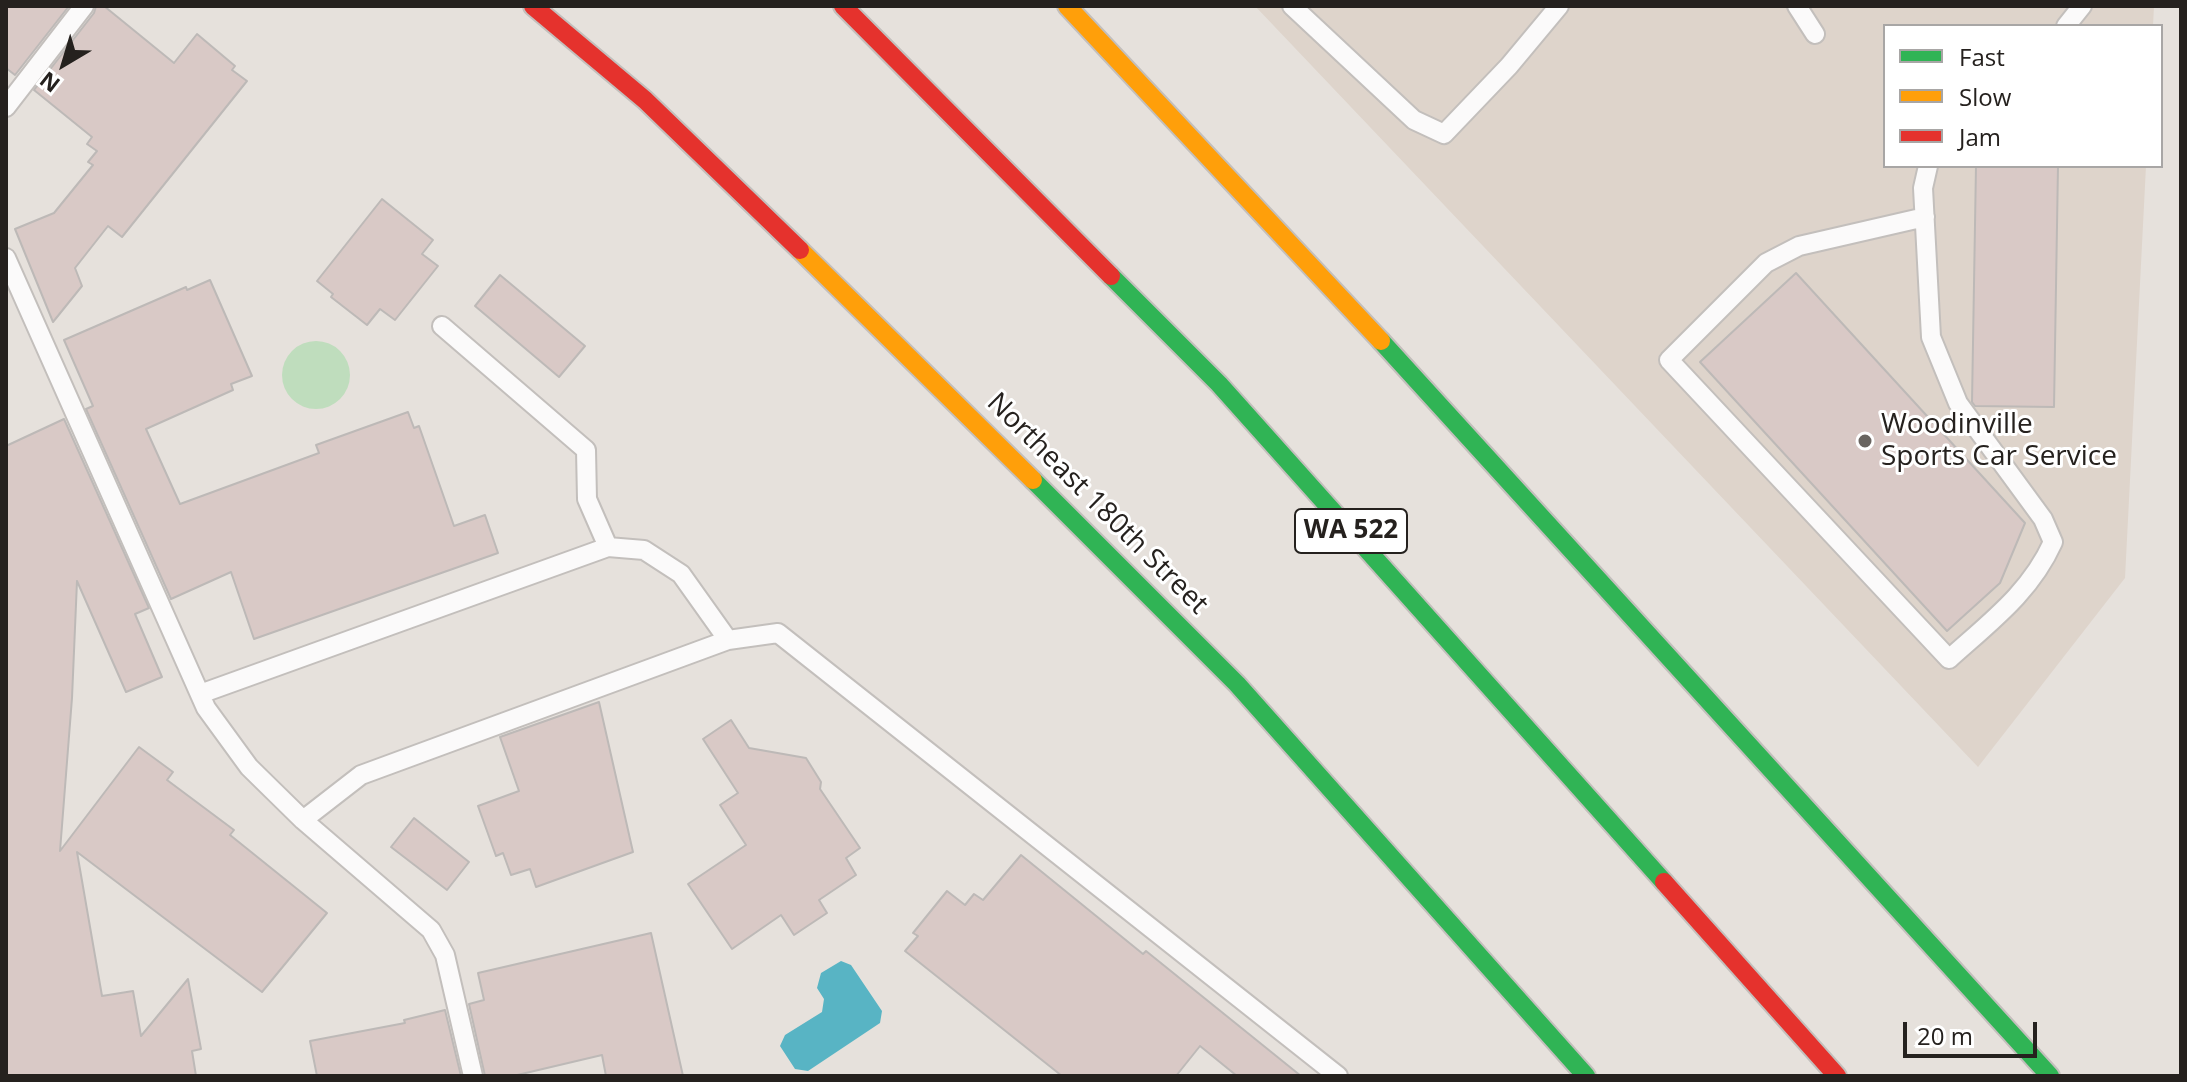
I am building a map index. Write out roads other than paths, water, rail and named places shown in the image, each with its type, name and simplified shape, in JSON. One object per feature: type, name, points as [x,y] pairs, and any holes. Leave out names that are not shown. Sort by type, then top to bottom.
[{"type":"main road","name":"Northeast 180th Street","points":[[533,6],[645,100],[920,366],[1237,684],[1586,1076]]},
{"type":"main road","name":"WA 522","points":[[843,6],[1219,384],[1837,1076]]},
{"type":"main road","points":[[1067,6],[1302,255],[2050,1076]]},
{"type":"lane","points":[[6,107],[84,6]]},
{"type":"lane","points":[[1292,6],[1414,120],[1444,134],[1509,66],[1559,6]]},
{"type":"lane","points":[[1797,6],[1815,34]]},
{"type":"lane","points":[[2068,24],[2082,6]]},
{"type":"lane","points":[[1925,217],[1799,246],[1766,263],[1669,360],[1949,659],[2019,597],[2041,568],[2053,542],[2043,519],[1958,403],[1931,337],[1925,217],[1923,188],[1928,168]]},
{"type":"lane","points":[[6,258],[206,708],[249,767],[303,820],[431,930],[445,955],[473,1076]]},
{"type":"lane","points":[[442,326],[586,450],[587,499],[608,547]]},
{"type":"lane","points":[[200,694],[608,547],[644,550],[681,574],[728,640]]},
{"type":"lane","points":[[303,820],[361,775],[728,640],[778,633],[1338,1076]]},
{"type":"water","points":[[841,961],[851,965],[882,1011],[880,1023],[808,1071],[795,1069],[780,1046],[785,1035],[822,1012],[824,999],[817,988],[821,973]]},
{"type":"place","name":"Woodinville Sports Car Service","points":[[1865,441]]}]
